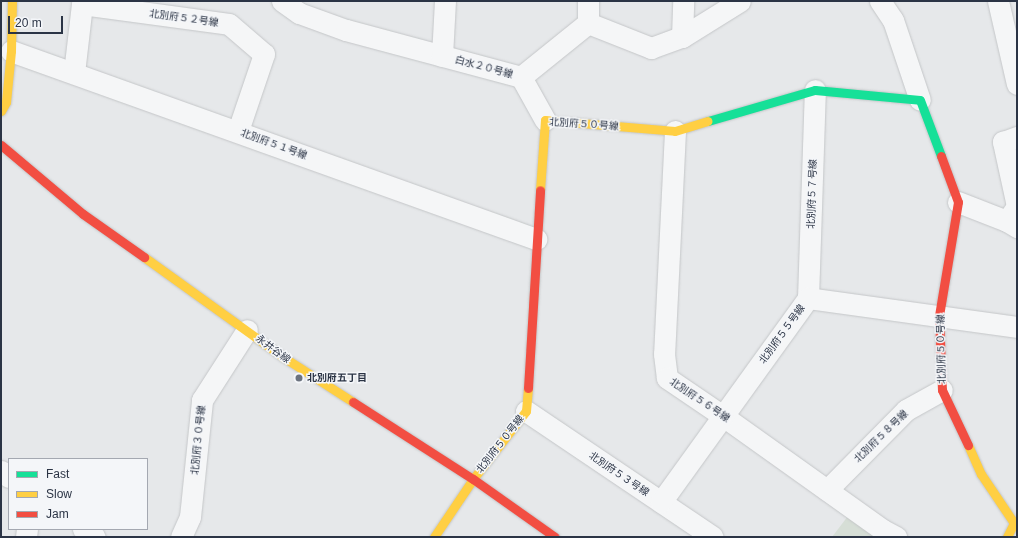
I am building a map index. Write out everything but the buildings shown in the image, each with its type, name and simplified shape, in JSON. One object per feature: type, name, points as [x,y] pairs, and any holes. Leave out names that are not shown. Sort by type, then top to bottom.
[{"type":"street","points":[[1,112],[6,102],[11,51],[12,1]]},
{"type":"street","name":"白水２０号線","points":[[282,1],[300,7],[346,30],[521,78],[588,22]]},
{"type":"street","points":[[442,56],[445,1]]},
{"type":"street","points":[[588,1],[588,22],[651,48],[682,36],[740,1]]},
{"type":"street","points":[[682,36],[683,1]]},
{"type":"street","name":"北別府５０号線","points":[[880,1],[893,20],[920,100],[958,202],[939,316],[942,390],[981,474],[1014,523],[1007,537]]},
{"type":"street","points":[[998,1],[1017,84]]},
{"type":"street","name":"北別府５２号線","points":[[74,73],[82,4],[229,24],[264,54],[238,131]]},
{"type":"street","name":"北別府５１号線","points":[[11,51],[238,131],[536,239]]},
{"type":"street","points":[[521,78],[545,120]]},
{"type":"street","name":"北別府５０号線","points":[[434,537],[473,479],[526,411],[536,239],[545,120],[675,131],[815,90],[920,100]]},
{"type":"street","name":"北別府５７号線","points":[[808,298],[815,90]]},
{"type":"street","name":"北別府５６号線","points":[[675,131],[664,354],[666,378],[723,416],[883,530],[896,537]]},
{"type":"street","points":[[958,202],[1012,224],[1017,206],[1003,142],[1017,137]]},
{"type":"street","name":"永井谷線","points":[[1,145],[83,214],[283,357],[473,479],[555,537]]},
{"type":"street","name":"北別府５５号線","points":[[662,502],[808,298],[1017,327]]},
{"type":"street","name":"北別府３０号線","points":[[181,537],[190,516],[202,400],[247,330]]},
{"type":"street","name":"北別府５８号線","points":[[827,490],[906,410],[942,390]]},
{"type":"street","name":"北別府５３号線","points":[[526,411],[713,537]]},
{"type":"street","points":[[84,530],[95,537]]},
{"type":"shaded area","points":[[848,516],[884,537],[832,537]]},
{"type":"traffic: fast","points":[[708,121],[815,90],[920,100],[941,156]]},
{"type":"traffic: slow","points":[[1,111],[6,102],[11,51],[12,1]]},
{"type":"traffic: slow","points":[[540,190],[545,120],[675,131],[708,121]]},
{"type":"traffic: slow","points":[[144,257],[283,357],[353,402]]},
{"type":"traffic: slow","points":[[434,537],[473,479],[526,411],[528,388]]},
{"type":"traffic: slow","points":[[968,445],[981,474],[1014,523],[1007,537]]},
{"type":"traffic: jam","points":[[1,145],[83,214],[144,257]]},
{"type":"traffic: jam","points":[[941,156],[958,202],[939,316],[942,390],[968,445]]},
{"type":"traffic: jam","points":[[528,388],[540,190]]},
{"type":"traffic: jam","points":[[353,402],[473,479],[555,537]]},
{"type":"place","name":"北別府五丁目","points":[[299,378]]}]
